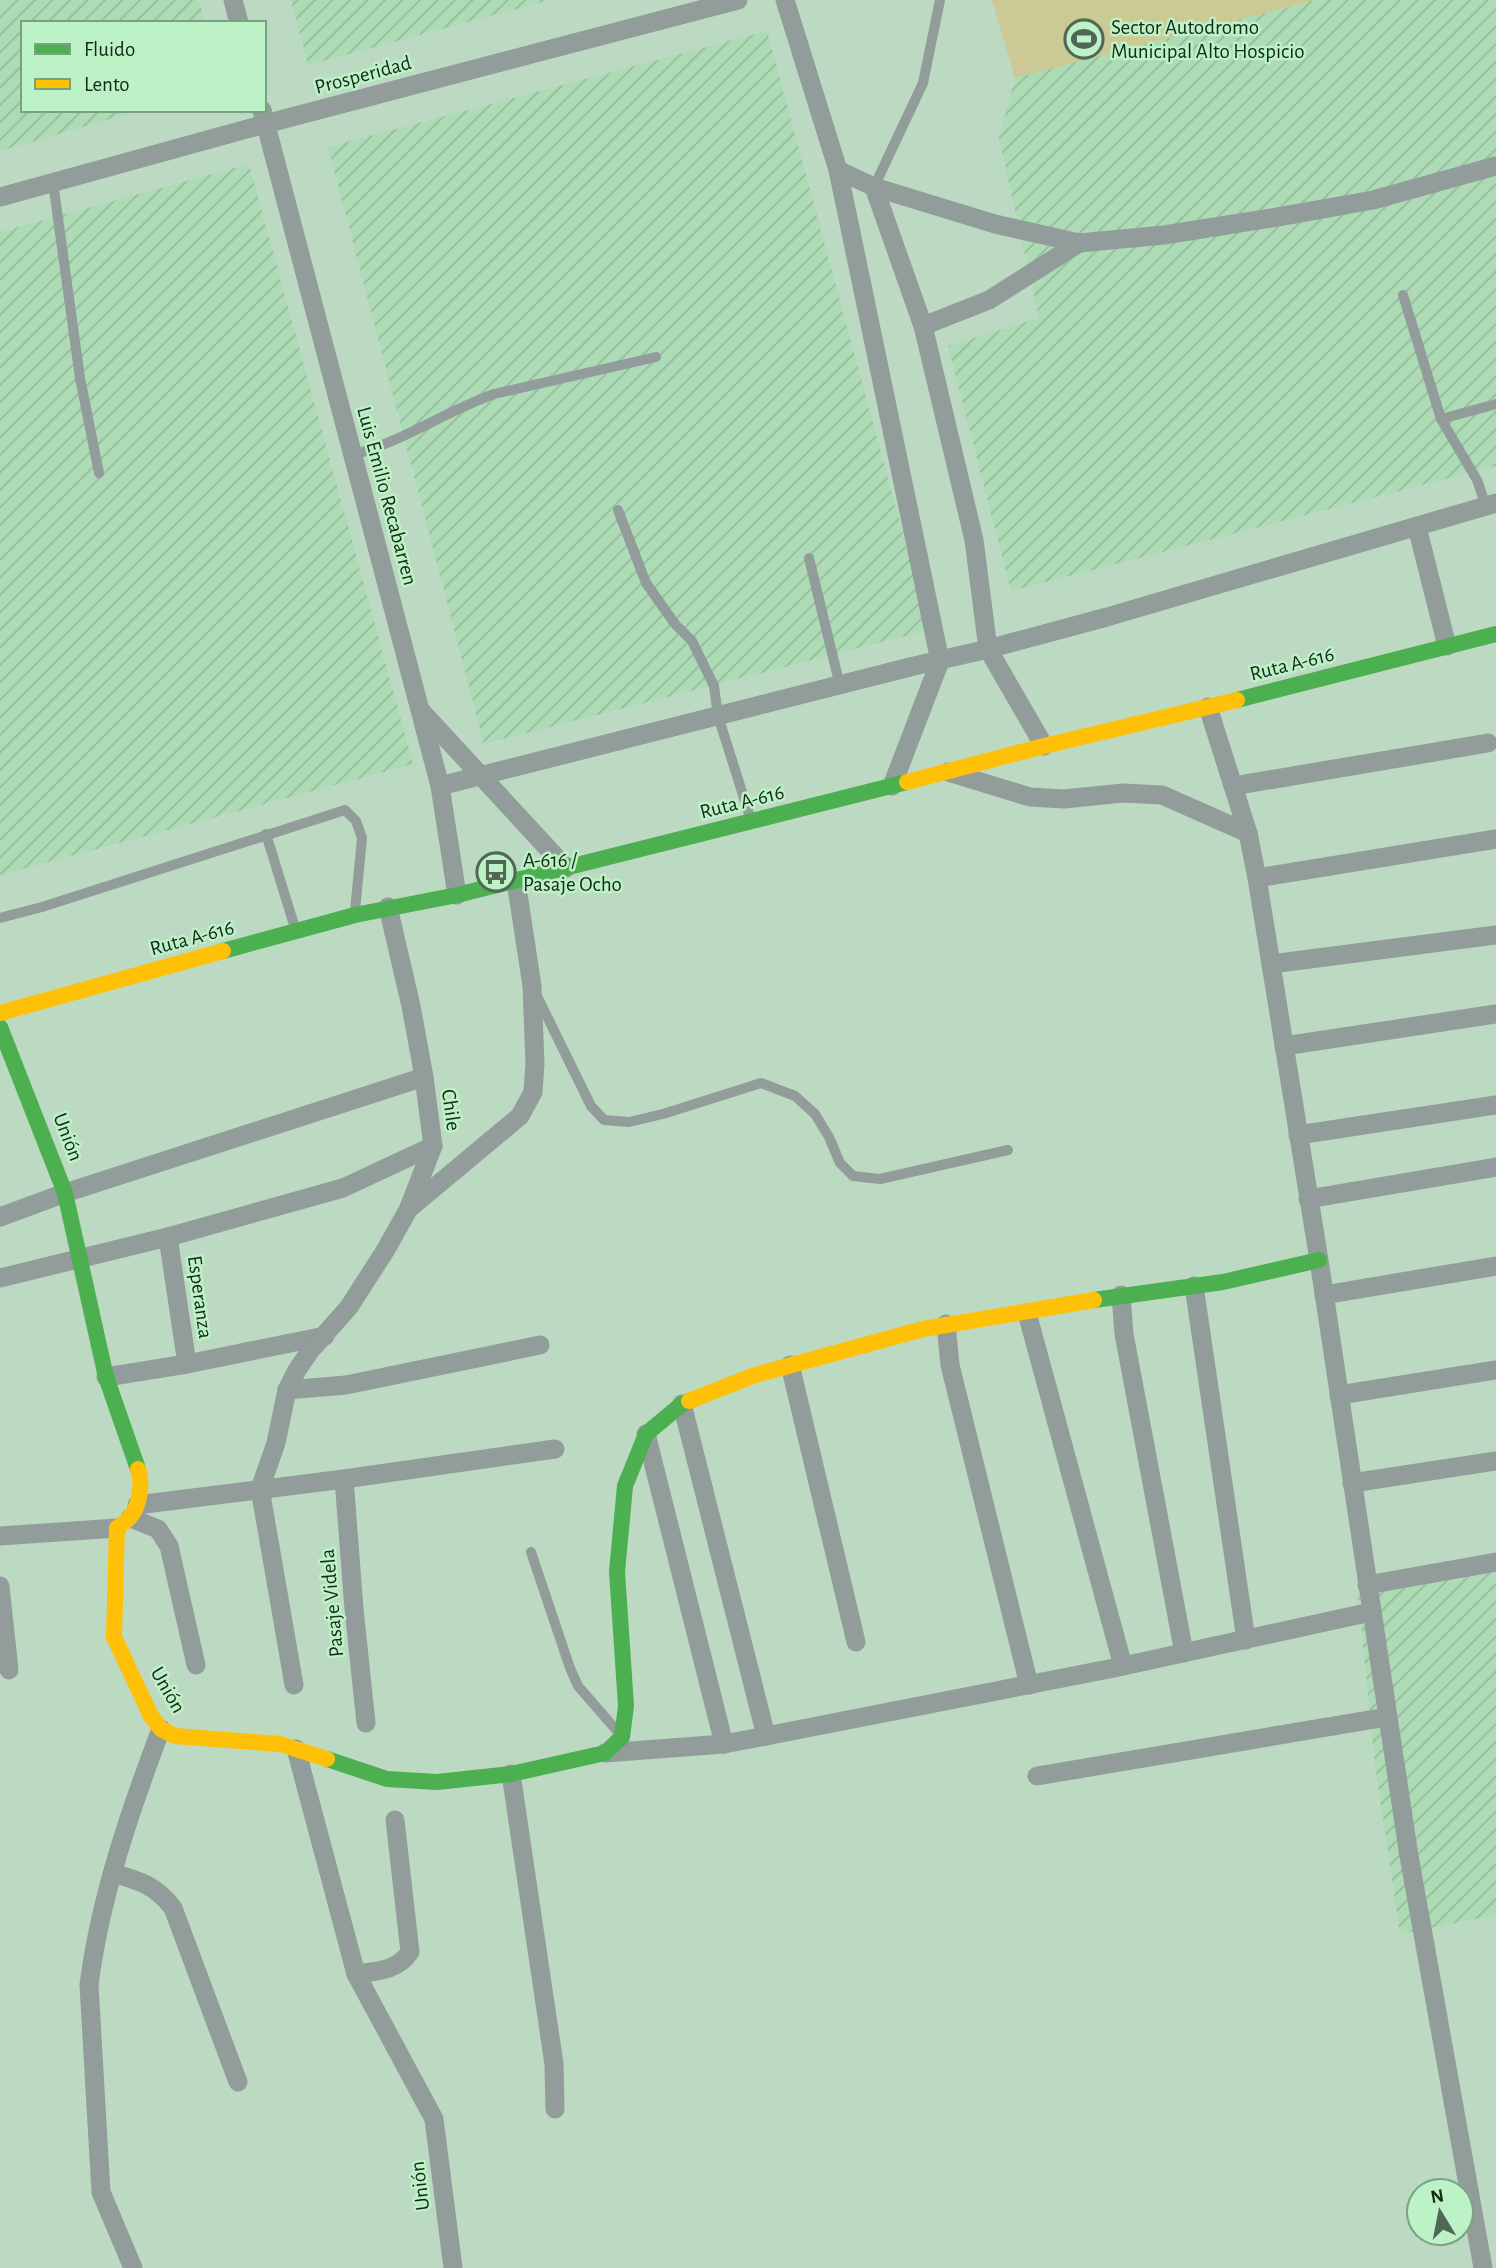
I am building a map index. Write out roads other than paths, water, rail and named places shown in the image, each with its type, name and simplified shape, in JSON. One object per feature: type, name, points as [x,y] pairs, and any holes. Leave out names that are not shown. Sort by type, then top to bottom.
[{"type":"street","points":[[233,0],[238,21]]},
{"type":"street","name":"Prosperidad","points":[[0,197],[263,117],[738,0]]},
{"type":"street","points":[[785,0],[838,170],[940,661],[892,786]]},
{"type":"street","name":"Luis Emilio Recabarren","points":[[263,117],[440,786],[457,895]]},
{"type":"street","points":[[838,170],[874,187],[995,224],[1079,243],[1164,235],[1373,200],[1496,166]]},
{"type":"street","points":[[874,187],[923,326],[974,540],[988,649],[1044,746]]},
{"type":"street","points":[[923,326],[989,300],[1079,243]]},
{"type":"street","points":[[440,786],[988,649],[1491,505]]},
{"type":"street","points":[[1417,527],[1447,646]]},
{"type":"street","name":"Ruta A-616","points":[[0,1013],[355,915],[516,881],[1496,634]]},
{"type":"street","points":[[419,708],[566,868]]},
{"type":"street","points":[[1208,708],[1248,833],[1257,878],[1319,1260],[1409,1856],[1483,2268]]},
{"type":"street","points":[[1233,786],[1488,743]]},
{"type":"street","points":[[947,772],[1030,796],[1064,799],[1123,793],[1162,795],[1248,833]]},
{"type":"street","points":[[1257,878],[1496,839]]},
{"type":"street","points":[[408,1210],[520,1116],[533,1092],[532,986],[516,881]]},
{"type":"street","name":"Chile","points":[[260,1489],[276,1443],[287,1390],[297,1370],[349,1307],[385,1251],[408,1210],[433,1146],[411,1006],[387,907]]},
{"type":"street","points":[[1271,964],[1496,935]]},
{"type":"street","points":[[1284,1046],[1496,1014]]},
{"type":"street","name":"Unión","points":[[0,1027],[65,1193],[106,1377],[141,1477],[128,1517],[114,1637],[151,1716],[161,1729],[175,1736],[280,1744],[296,1749],[356,1974],[433,2119],[453,2268]]},
{"type":"street","points":[[0,1217],[65,1193],[424,1077]]},
{"type":"street","points":[[1298,1135],[1496,1105]]},
{"type":"street","points":[[0,1278],[168,1237],[344,1188],[433,1146]]},
{"type":"street","points":[[1308,1199],[1496,1167]]},
{"type":"street","name":"Esperanza","points":[[168,1237],[187,1364]]},
{"type":"street","points":[[605,1753],[622,1737],[626,1706],[617,1572],[625,1486],[646,1434],[682,1405],[755,1375],[923,1329],[1223,1282],[1319,1260]]},
{"type":"street","points":[[1324,1295],[1496,1266]]},
{"type":"street","points":[[1194,1286],[1246,1640]]},
{"type":"street","points":[[1121,1296],[1124,1334],[1185,1653]]},
{"type":"street","points":[[1027,1313],[1123,1666]]},
{"type":"street","points":[[947,1324],[950,1365],[1030,1685]]},
{"type":"street","points":[[106,1377],[187,1364],[325,1336]]},
{"type":"street","points":[[287,1390],[346,1385],[540,1346]]},
{"type":"street","points":[[790,1365],[856,1642]]},
{"type":"street","points":[[1339,1395],[1496,1370]]},
{"type":"street","points":[[682,1405],[766,1736]]},
{"type":"street","points":[[646,1434],[724,1744]]},
{"type":"street","points":[[0,1536],[128,1517],[260,1489],[555,1449]]},
{"type":"street","points":[[1352,1483],[1496,1461]]},
{"type":"street","name":"Pasaje Videla","points":[[344,1479],[366,1723]]},
{"type":"street","points":[[260,1489],[294,1685]]},
{"type":"street","points":[[128,1517],[158,1529],[169,1546],[196,1665]]},
{"type":"street","points":[[1367,1586],[1496,1562]]},
{"type":"street","points":[[0,1586],[9,1670]]},
{"type":"street","points":[[296,1749],[387,1779],[437,1782],[511,1774],[605,1753],[724,1744],[1030,1685],[1371,1612]]},
{"type":"street","points":[[1037,1776],[1387,1717]]},
{"type":"street","points":[[133,2268],[102,2192],[89,1986],[91,1964],[113,1873],[161,1729]]},
{"type":"street","points":[[511,1774],[554,2064],[555,2109]]},
{"type":"street","points":[[356,1974],[395,1967],[404,1961],[410,1952],[395,1820]]},
{"type":"street","points":[[113,1873],[143,1882],[162,1894],[173,1909],[238,2081]]},
{"type":"lane","points":[[874,187],[922,83],[940,0]]},
{"type":"lane","points":[[53,182],[80,378],[99,473]]},
{"type":"lane","points":[[1403,295],[1441,419],[1491,505]]},
{"type":"lane","points":[[352,455],[382,447],[494,394],[656,357]]},
{"type":"lane","points":[[1441,419],[1496,404]]},
{"type":"lane","points":[[618,510],[646,583],[675,624],[692,641],[714,687],[718,716],[752,821]]},
{"type":"lane","points":[[809,558],[840,686]]},
{"type":"lane","points":[[0,918],[43,907],[345,810],[356,821],[362,838],[355,915]]},
{"type":"lane","points":[[266,834],[296,931]]},
{"type":"lane","points":[[532,986],[591,1106],[604,1120],[629,1122],[663,1114],[761,1083],[794,1096],[815,1114],[840,1163],[852,1176],[880,1179],[1008,1150]]},
{"type":"lane","points":[[531,1552],[562,1648],[578,1686],[622,1737]]},
{"type":"place","name":"Sector Autodromo Municipal Alto Hospicio","points":[[1084,39]]},
{"type":"place","name":"A-616 / Pasaje Ocho","points":[[496,872]]}]
